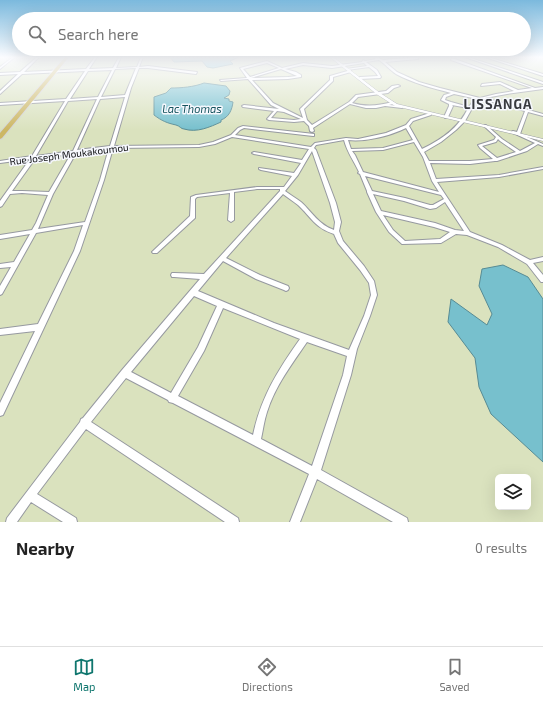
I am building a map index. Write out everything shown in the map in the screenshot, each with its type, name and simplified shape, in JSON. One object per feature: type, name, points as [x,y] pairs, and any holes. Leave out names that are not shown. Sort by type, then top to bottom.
[{"type":"highway","points":[[0,137],[47,81]]},
{"type":"street","points":[[0,93],[12,81]]},
{"type":"street","points":[[0,205],[33,158],[79,81]]},
{"type":"street","points":[[0,292],[35,232],[51,194],[78,145],[98,98],[107,81]]},
{"type":"street","points":[[0,412],[77,252],[102,180],[132,81]]},
{"type":"street","points":[[251,81],[272,104],[305,120]]},
{"type":"street","points":[[295,522],[315,472],[347,375],[351,354],[374,295],[373,289],[362,268],[343,247],[336,231],[338,222],[333,203],[314,150],[311,128],[305,120],[302,109],[331,81]]},
{"type":"street","points":[[364,81],[392,103],[402,107]]},
{"type":"street","points":[[419,81],[440,89],[543,114]]},
{"type":"street","points":[[513,81],[543,93]]},
{"type":"street","points":[[482,85],[500,83],[518,91]]},
{"type":"street","points":[[311,128],[350,103],[357,96],[387,92],[393,87],[398,86]]},
{"type":"street","points":[[422,151],[445,138],[463,121],[473,103],[500,94],[543,88]]},
{"type":"street","points":[[455,92],[444,97],[443,100],[471,108]]},
{"type":"street","points":[[0,104],[127,96]]},
{"type":"street","points":[[350,103],[362,107],[387,105],[402,107],[519,133],[543,140]]},
{"type":"street","points":[[387,105],[392,103]]},
{"type":"street","points":[[446,118],[451,106],[450,103]]},
{"type":"street","points":[[244,106],[275,111],[285,111]]},
{"type":"street","points":[[519,133],[527,110]]},
{"type":"street","points":[[275,111],[269,119],[294,122],[305,120]]},
{"type":"street","points":[[232,136],[313,146],[346,139],[366,139],[397,131],[407,126],[412,120],[430,114]]},
{"type":"street","points":[[407,126],[414,141],[422,151],[434,181],[468,233]]},
{"type":"street","points":[[486,126],[498,137],[519,152]]},
{"type":"street","name":"Rue Joseph Moukakoumou","points":[[0,162],[111,147],[190,147],[214,143],[232,136],[239,128],[243,127],[313,135]]},
{"type":"street","points":[[512,132],[543,145]]},
{"type":"street","points":[[497,160],[480,145],[495,141],[498,137]]},
{"type":"street","points":[[346,139],[349,150],[353,155],[379,212],[391,231],[404,243],[441,241],[455,232]]},
{"type":"street","points":[[349,150],[383,149],[414,141]]},
{"type":"street","points":[[427,162],[466,163],[497,160],[538,143]]},
{"type":"street","points":[[11,522],[84,422],[222,258],[296,174],[313,146]]},
{"type":"street","points":[[254,154],[304,162]]},
{"type":"street","points":[[434,181],[494,177],[543,168]]},
{"type":"street","points":[[261,169],[296,174]]},
{"type":"street","points":[[360,173],[442,194]]},
{"type":"street","points":[[155,252],[192,217],[194,197],[257,188],[283,189],[297,201],[312,220],[328,230],[336,231]]},
{"type":"street","points":[[231,220],[232,191]]},
{"type":"street","points":[[8,193],[22,192],[51,194]]},
{"type":"street","points":[[369,192],[430,207],[434,207],[446,200]]},
{"type":"street","points":[[379,212],[455,232],[468,233],[500,246],[529,262],[543,280]]},
{"type":"street","points":[[0,237],[87,223]]},
{"type":"street","points":[[222,258],[258,277],[286,288]]},
{"type":"street","points":[[529,262],[543,259]]},
{"type":"street","points":[[0,266],[16,264]]},
{"type":"street","points":[[174,275],[206,277]]},
{"type":"street","points":[[193,292],[305,339],[351,354]]},
{"type":"street","points":[[172,399],[201,349],[221,305]]},
{"type":"street","points":[[0,332],[40,327]]},
{"type":"street","points":[[256,441],[264,410],[274,387],[292,356],[305,339]]},
{"type":"street","points":[[125,373],[172,399],[315,472],[403,522]]},
{"type":"street","points":[[84,422],[234,522]]},
{"type":"street","points":[[30,495],[72,522]]},
{"type":"green space","points":[[0,81],[543,81],[543,522],[0,522]]},
{"type":"water","name":"Lac Thomas","points":[[204,83],[226,86],[230,91],[229,95],[224,98],[233,102],[232,108],[230,113],[221,120],[221,122],[203,129],[189,130],[165,122],[154,115],[154,97],[166,93],[171,88],[188,87]]},
{"type":"water","points":[[503,265],[528,277],[543,299],[543,462],[491,414],[479,387],[475,358],[448,322],[451,299],[487,325],[492,314],[479,286],[482,269]]},
{"type":"district","name":"LISSANGA","points":[[498,104]]}]
